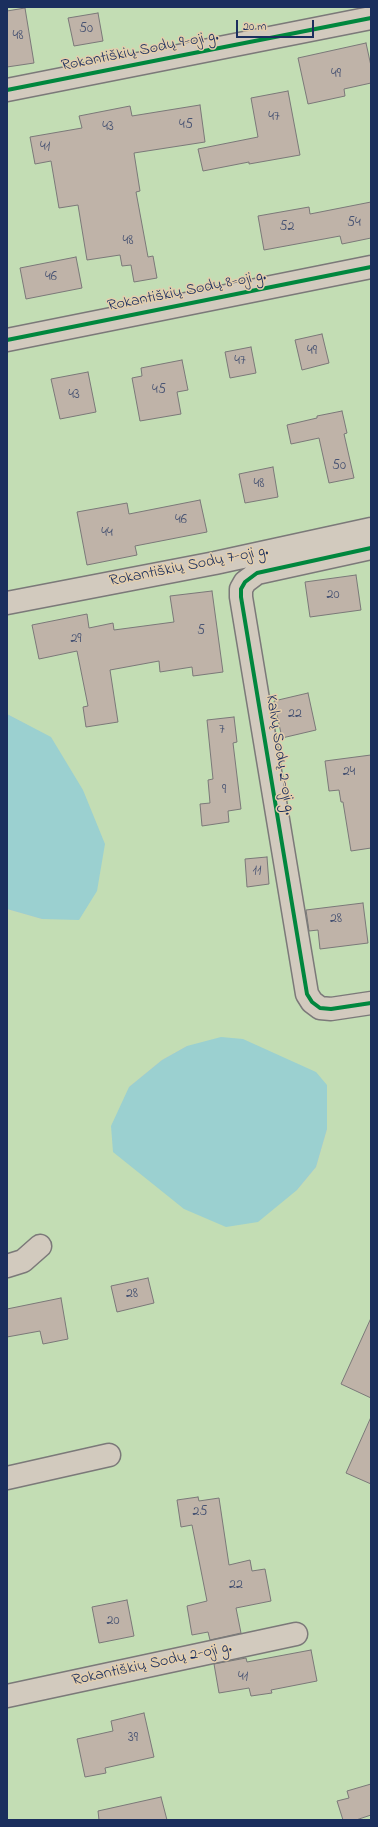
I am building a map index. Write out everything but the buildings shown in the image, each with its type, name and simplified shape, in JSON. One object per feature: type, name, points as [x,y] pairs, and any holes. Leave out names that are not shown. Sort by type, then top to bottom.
[{"type":"street","name":"Rokantiškių Sodų 9-oji g.","points":[[7,90],[371,18]]},
{"type":"street","name":"Rokantiškių Sodų 8-oji g.","points":[[7,340],[371,267]]},
{"type":"street","name":"Rokantiškių Sodų 7-oji g.","points":[[7,603],[216,563],[371,529]]},
{"type":"street","name":"Kalvų Sodų 2-oji g.","points":[[371,548],[256,573],[245,582],[241,589],[240,597],[307,994],[312,1002],[320,1008],[331,1009],[371,1003]]},
{"type":"street","points":[[7,1266],[23,1261],[40,1246]]},
{"type":"street","points":[[7,1478],[109,1455]]},
{"type":"street","name":"Rokantiškių Sodų 2-oji g.","points":[[7,1696],[296,1634]]},
{"type":"green space","points":[[7,7],[371,7],[371,1820],[7,1820],[7,909],[42,919],[51,738],[7,714]],"holes":[[[187,1046],[327,1129],[316,1167],[297,1190],[129,1087],[162,1060]]]},
{"type":"water","points":[[7,714],[51,737],[83,790],[105,844],[97,891],[79,920],[42,919],[7,909]]},
{"type":"water","points":[[221,1037],[243,1039],[316,1072],[327,1085],[327,1129],[316,1167],[297,1190],[258,1222],[226,1227],[184,1209],[113,1152],[111,1126],[129,1087],[162,1060],[187,1046]]},
{"type":"cycle path","points":[[7,90],[371,18]]},
{"type":"cycle path","points":[[7,340],[371,267]]},
{"type":"cycle path","points":[[371,548],[257,573],[245,582],[241,589],[241,597],[307,994],[312,1002],[320,1008],[331,1009],[371,1003]]}]
